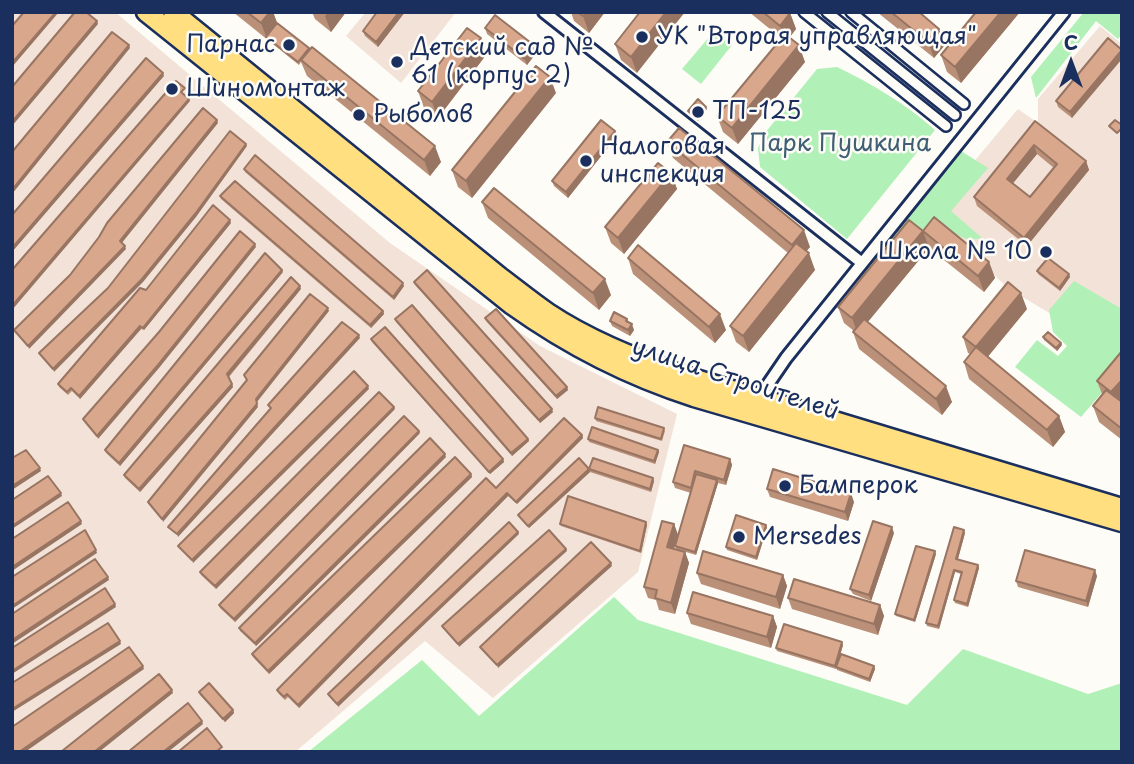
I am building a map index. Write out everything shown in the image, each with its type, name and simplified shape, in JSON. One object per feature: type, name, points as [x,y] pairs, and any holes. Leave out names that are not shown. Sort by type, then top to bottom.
[{"type":"main road","name":"улица Строителей","points":[[146,12],[275,106],[549,314],[599,341],[754,407],[1122,522]]},
{"type":"main road","name":"улица Строителей","points":[[173,12],[275,106]]},
{"type":"main road","name":"улица Строителей","points":[[754,407],[1122,508]]},
{"type":"street","points":[[544,12],[862,263]]},
{"type":"street","points":[[804,12],[946,126]]},
{"type":"street","points":[[827,12],[955,115]]},
{"type":"street","points":[[850,12],[964,104]]},
{"type":"street","points":[[754,407],[769,380],[1064,12]]},
{"type":"shaded area","points":[[12,12],[115,12],[390,243],[540,346],[677,414],[638,572],[493,698],[425,641],[295,752],[12,752]]},
{"type":"shaded area","name":"Детский сад № 61 (корпус 2)","points":[[366,12],[456,12],[401,83],[346,36]]},
{"type":"shaded area","name":"Школа № 10","points":[[1100,26],[1122,44],[1122,356],[1009,289],[930,214],[1018,109],[1038,123],[1038,99]]},
{"type":"green space","points":[[1084,12],[1117,12],[1122,16],[1122,34],[1118,39],[1096,21],[1036,98],[1031,77]]},
{"type":"green space","points":[[714,31],[732,45],[701,84],[682,69]]},
{"type":"green space","name":"Парк Пушкина","points":[[837,67],[888,95],[935,130],[847,239],[760,167],[758,148],[765,133],[817,69]]},
{"type":"green space","points":[[961,151],[988,168],[951,211],[982,238],[969,240],[942,229],[871,293],[855,279]]},
{"type":"green space","points":[[1074,281],[1122,309],[1122,369],[1081,417],[1015,367],[1037,340],[1058,356],[1067,346],[1053,332],[1049,310]]},
{"type":"green space","points":[[614,597],[638,620],[907,705],[963,649],[1088,694],[1122,683],[1122,752],[308,752],[422,660],[479,716]]},
{"type":"building","points":[[24,12],[56,12],[12,63],[12,26]]},
{"type":"building","points":[[75,12],[86,12],[97,21],[12,122],[12,87]]},
{"type":"building","points":[[247,12],[270,12],[261,23]]},
{"type":"building","points":[[377,12],[399,12],[376,42],[363,31]]},
{"type":"building","points":[[640,12],[666,12],[631,57],[615,44]]},
{"type":"building","points":[[763,12],[789,12],[790,13],[780,26]]},
{"type":"building","points":[[891,12],[919,12],[939,29],[928,42]]},
{"type":"building","points":[[976,12],[1001,12],[955,67],[941,55]]},
{"type":"building","points":[[495,15],[535,46],[525,59],[485,28]]},
{"type":"building","name":"Парнас","points":[[277,23],[309,48],[298,62],[266,37]]},
{"type":"building","points":[[467,28],[481,38],[432,102],[418,91]]},
{"type":"building","points":[[112,32],[129,45],[12,190],[12,152]]},
{"type":"building","points":[[785,34],[799,45],[732,128],[717,116]]},
{"type":"building","points":[[1108,38],[1122,50],[1070,112],[1056,101]]},
{"type":"building","points":[[312,47],[435,146],[424,160],[301,60]]},
{"type":"building","points":[[146,58],[163,73],[12,248],[12,215]]},
{"type":"building","points":[[536,66],[550,77],[466,181],[452,170]]},
{"type":"building","points":[[176,81],[185,88],[181,92],[189,99],[12,306],[12,270]]},
{"type":"building","name":"ТП-125","points":[[698,99],[706,107],[696,118],[688,111]]},
{"type":"building","points":[[203,108],[217,120],[120,241],[125,246],[28,346],[14,330],[70,275],[107,223]]},
{"type":"building","name":"Налоговая инспекция","points":[[601,120],[615,131],[566,192],[552,181]]},
{"type":"building","points":[[1115,120],[1122,125],[1117,133],[1109,126]]},
{"type":"building","points":[[1035,121],[1086,161],[1024,238],[974,197]],"holes":[[[1034,145],[1057,164],[1030,197],[1007,179]]]},
{"type":"building","points":[[679,128],[804,230],[792,245],[667,142]]},
{"type":"building","points":[[230,131],[246,144],[195,214],[142,279],[53,369],[39,353],[108,288]]},
{"type":"building","points":[[255,155],[403,283],[393,297],[244,169]]},
{"type":"building","points":[[658,163],[671,173],[618,238],[605,227]]},
{"type":"building","points":[[235,181],[383,311],[370,325],[220,196]]},
{"type":"building","points":[[494,188],[605,279],[593,293],[482,202]]},
{"type":"building","points":[[213,205],[230,220],[143,328],[140,326],[79,396],[71,388],[67,392],[58,384],[140,288],[146,290]]},
{"type":"building","points":[[934,217],[989,262],[978,276],[923,231]]},
{"type":"building","points":[[909,220],[923,231],[852,318],[838,307]]},
{"type":"building","points":[[240,231],[255,244],[97,436],[83,419],[159,332]]},
{"type":"building","points":[[796,243],[809,253],[743,336],[730,326]]},
{"type":"building","points":[[638,245],[720,314],[709,327],[628,258]]},
{"type":"building","points":[[265,253],[282,270],[119,463],[105,450]]},
{"type":"building","points":[[1048,258],[1069,274],[1059,288],[1037,271]]},
{"type":"building","points":[[427,270],[552,409],[539,420],[414,282]]},
{"type":"building","points":[[291,277],[300,286],[227,374],[232,384],[139,489],[124,475]]},
{"type":"building","points":[[1008,282],[1021,293],[976,347],[963,337]]},
{"type":"building","points":[[310,294],[328,308],[256,399],[257,404],[162,519],[148,502],[247,380],[244,375]]},
{"type":"building","points":[[412,305],[528,439],[511,453],[395,319]]},
{"type":"building","points":[[496,309],[567,387],[556,396],[485,318]]},
{"type":"building","points":[[614,312],[632,324],[628,330],[610,321]]},
{"type":"building","points":[[864,319],[946,386],[936,399],[853,332]]},
{"type":"building","points":[[342,322],[359,335],[177,534],[168,527],[271,408],[268,405]]},
{"type":"building","points":[[385,327],[503,459],[489,472],[371,339]]},
{"type":"building","points":[[1048,332],[1061,343],[1056,348],[1043,337]]},
{"type":"building","points":[[976,347],[1059,416],[1047,430],[964,362]]},
{"type":"building","points":[[1122,351],[1122,380],[1111,392],[1097,381]]},
{"type":"building","points":[[354,371],[368,386],[192,560],[178,546]]},
{"type":"building","points":[[1106,390],[1122,402],[1122,429],[1093,406]]},
{"type":"building","points":[[379,392],[394,407],[215,586],[200,572]]},
{"type":"building","points":[[598,407],[664,428],[661,439],[595,418]]},
{"type":"building","points":[[404,416],[419,431],[234,619],[219,605]]},
{"type":"building","points":[[564,418],[582,435],[516,502],[507,493],[298,705],[287,694],[284,697],[277,690],[486,478],[496,488]]},
{"type":"building","points":[[592,427],[658,450],[654,461],[588,439]]},
{"type":"building","points":[[430,438],[445,454],[255,643],[239,628]]},
{"type":"building","points":[[684,445],[730,459],[724,480],[695,471],[691,488],[673,482]]},
{"type":"building","points":[[26,450],[40,468],[12,486],[12,458]]},
{"type":"building","points":[[455,457],[471,474],[268,671],[252,654]]},
{"type":"building","points":[[579,458],[589,469],[528,526],[518,515]]},
{"type":"building","points":[[593,458],[653,478],[650,489],[589,469]]},
{"type":"building","points":[[773,469],[851,493],[845,512],[767,489]]},
{"type":"building","points":[[696,474],[717,480],[695,552],[675,546]]},
{"type":"building","points":[[48,476],[61,493],[12,526],[12,500]]},
{"type":"building","points":[[568,496],[646,522],[640,551],[560,524]]},
{"type":"building","points":[[68,502],[81,521],[12,567],[12,539]]},
{"type":"building","points":[[736,515],[766,525],[756,557],[726,547]]},
{"type":"building","points":[[662,521],[674,524],[667,547],[685,552],[671,603],[655,598],[657,590],[644,587]]},
{"type":"building","points":[[873,521],[892,527],[869,595],[850,589]]},
{"type":"building","points":[[509,522],[518,532],[337,704],[328,694]]},
{"type":"building","points":[[954,527],[964,530],[956,559],[978,565],[967,604],[954,600],[962,572],[954,570],[938,626],[926,623]]},
{"type":"building","points":[[85,530],[96,550],[12,606],[12,577]]},
{"type":"building","points":[[549,530],[566,549],[458,644],[442,626]]},
{"type":"building","points":[[591,542],[611,563],[497,665],[480,647]]},
{"type":"building","points":[[916,546],[935,551],[914,620],[895,614]]},
{"type":"building","points":[[1025,550],[1095,570],[1086,601],[1016,581]]},
{"type":"building","points":[[703,551],[783,575],[776,597],[697,573]]},
{"type":"building","points":[[95,559],[108,577],[12,640],[12,614]]},
{"type":"building","points":[[794,579],[880,605],[874,624],[788,598]]},
{"type":"building","points":[[105,588],[115,604],[12,671],[12,648]]},
{"type":"building","points":[[693,592],[773,616],[767,637],[687,613]]},
{"type":"building","points":[[108,623],[120,641],[12,709],[12,683]]},
{"type":"building","points":[[784,624],[842,642],[835,666],[776,648]]},
{"type":"building","points":[[129,647],[143,666],[19,752],[12,752],[12,727]]},
{"type":"building","points":[[841,654],[874,666],[869,679],[836,667]]},
{"type":"building","points":[[159,674],[172,690],[94,752],[62,751]]},
{"type":"building","points":[[209,683],[233,710],[223,719],[199,692]]},
{"type":"building","points":[[188,703],[202,721],[163,752],[128,752]]},
{"type":"building","points":[[207,728],[222,747],[216,752],[178,752]]},
{"type":"place","name":"УК \"Вторая управляющая\"","points":[[642,37]]},
{"type":"place","name":"Парнас","points":[[289,45]]},
{"type":"place","name":"Детский сад № 61 (корпус 2)","points":[[397,62]]},
{"type":"place","name":"Шиномонтаж","points":[[172,89]]},
{"type":"place","name":"ТП-125","points":[[698,112]]},
{"type":"place","name":"Рыболов","points":[[359,115]]},
{"type":"place","name":"Налоговая инспекция","points":[[586,161]]},
{"type":"place","name":"Школа № 10","points":[[1046,252]]},
{"type":"place","name":"Бамперок","points":[[785,486]]},
{"type":"place","name":"Mersedes","points":[[739,537]]}]
